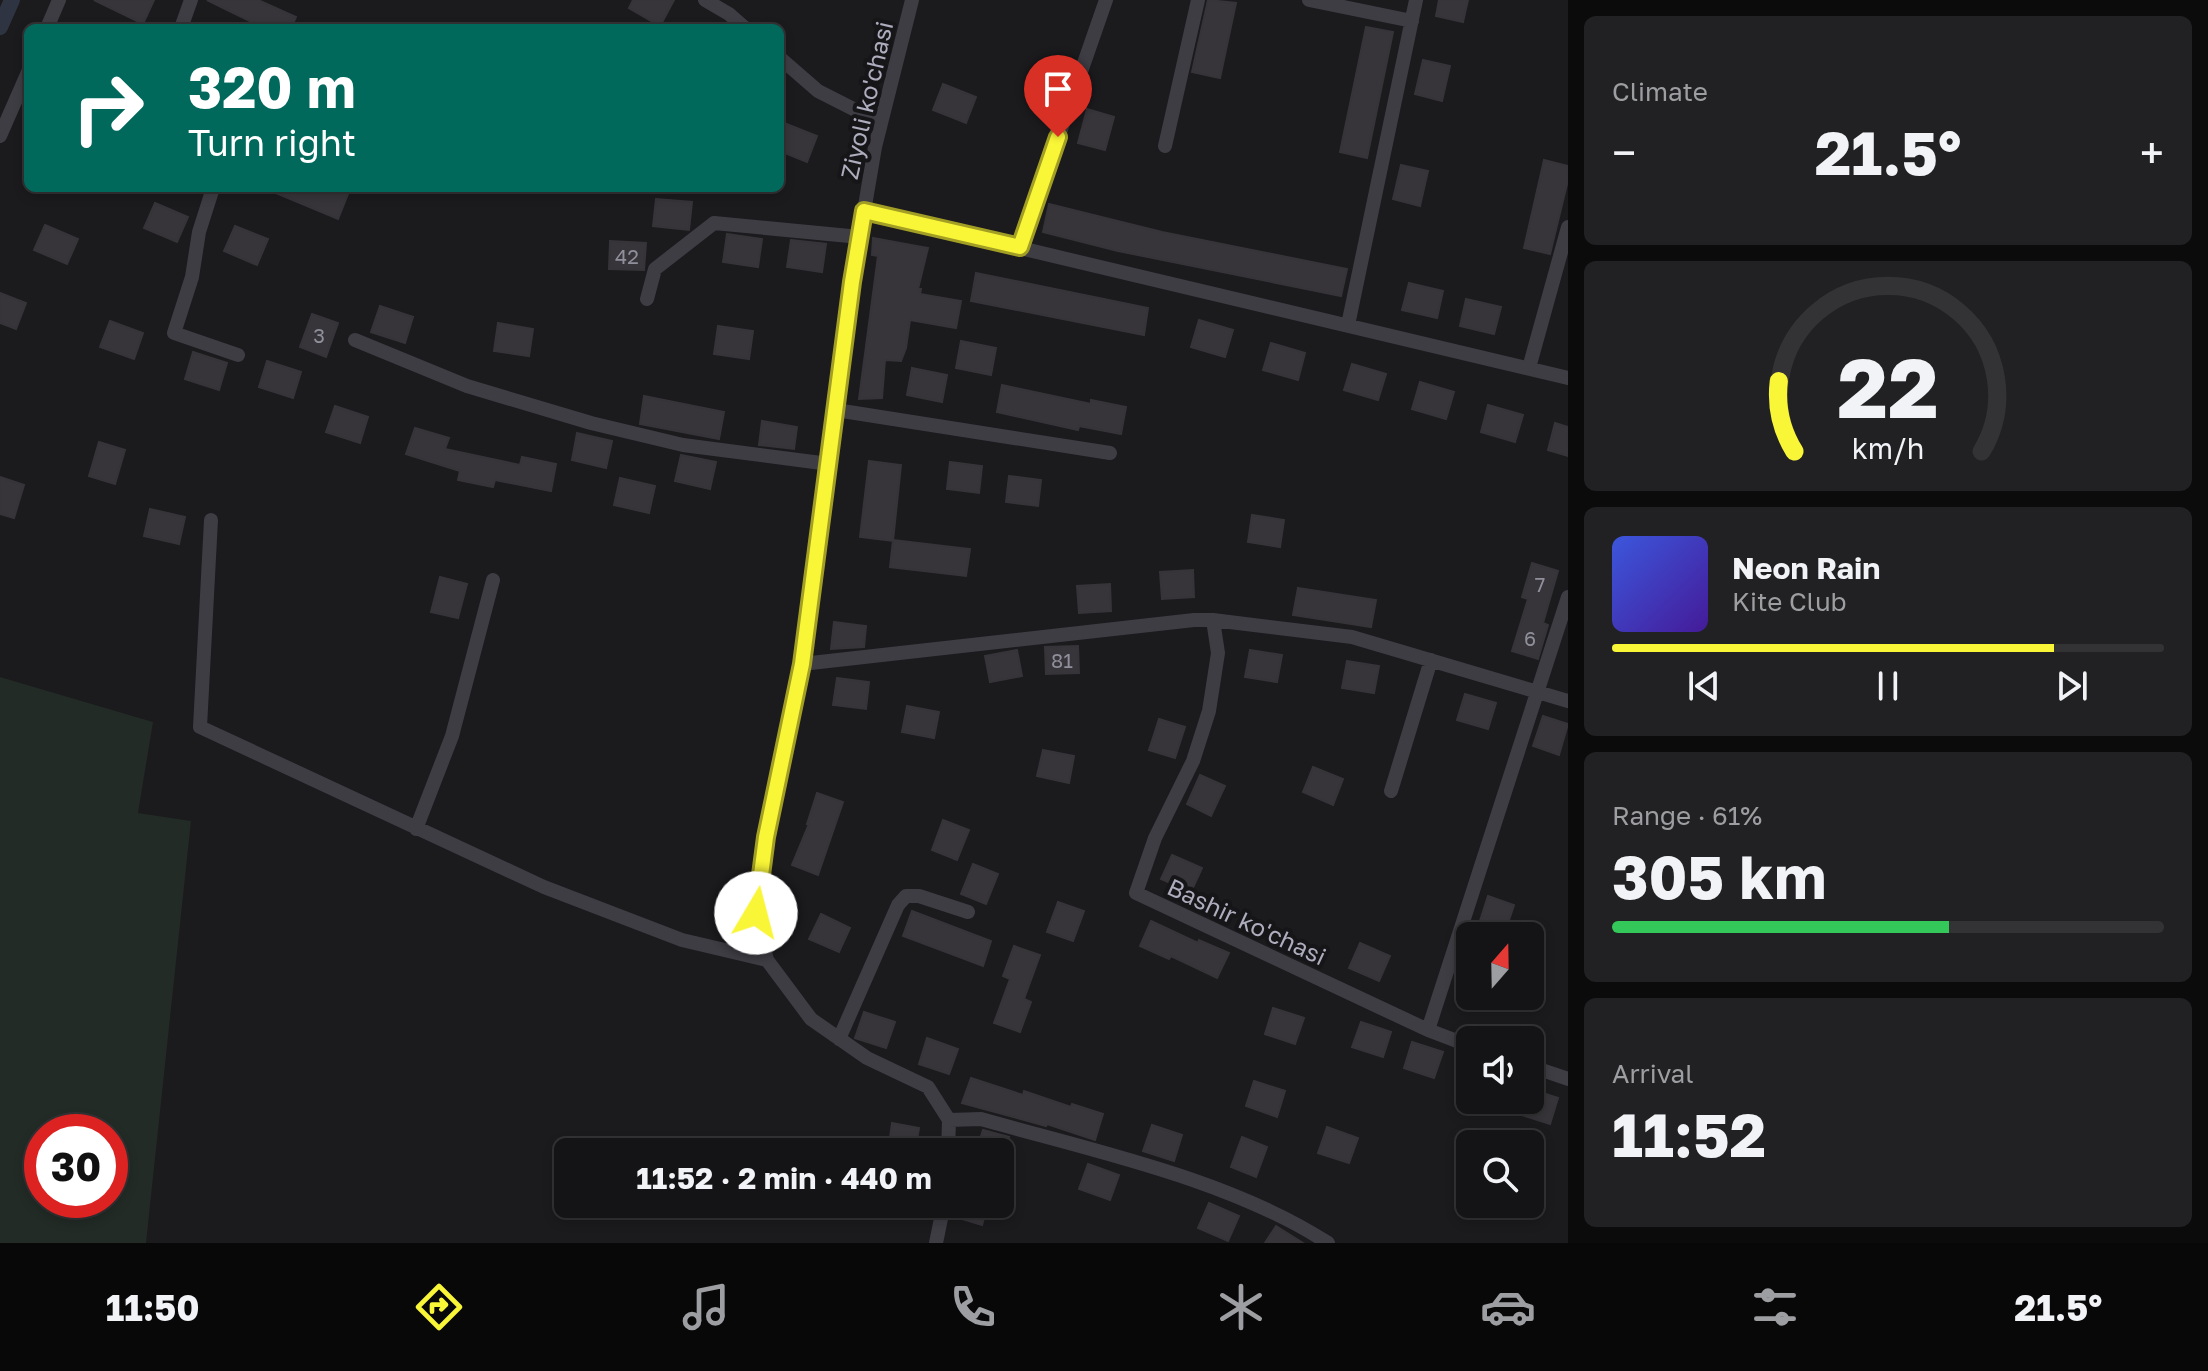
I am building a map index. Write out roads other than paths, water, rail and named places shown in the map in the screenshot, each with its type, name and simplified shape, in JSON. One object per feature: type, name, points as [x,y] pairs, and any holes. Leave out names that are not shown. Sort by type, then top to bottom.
[{"type":"street","points":[[49,24],[59,0]]},
{"type":"street","points":[[182,24],[191,0]]},
{"type":"street","points":[[705,0],[740,24]]},
{"type":"street","name":"Ziyoli ko'chasi","points":[[912,0],[881,123],[864,211],[802,664],[766,837],[756,913],[767,960],[811,1019],[867,1058],[928,1087],[949,1120]]},
{"type":"street","points":[[1020,247],[1106,0]]},
{"type":"street","points":[[1165,146],[1198,0]]},
{"type":"street","points":[[1309,0],[1412,21]]},
{"type":"street","points":[[1348,325],[1416,0]]},
{"type":"street","points":[[784,61],[818,91],[881,123]]},
{"type":"street","points":[[0,136],[24,81]]},
{"type":"street","points":[[212,192],[199,232],[192,277],[174,333],[238,355]]},
{"type":"street","points":[[864,211],[1568,378]]},
{"type":"street","points":[[647,299],[655,269],[714,223],[860,237]]},
{"type":"street","points":[[1529,368],[1568,227]]},
{"type":"street","points":[[355,340],[467,386],[591,423],[683,445],[829,464]]},
{"type":"street","points":[[836,410],[1110,453]]},
{"type":"street","points":[[211,520],[200,727],[544,887],[682,940],[767,960]]},
{"type":"street","points":[[416,829],[452,736],[493,580]]},
{"type":"street","points":[[1428,1030],[1568,597]]},
{"type":"street","points":[[802,664],[1213,620],[1352,637],[1568,701]]},
{"type":"street","name":"Bashir ko'chasi","points":[[1213,620],[1218,653],[1209,711],[1193,761],[1155,838],[1136,893],[1456,1041]]},
{"type":"street","points":[[1391,791],[1431,660]]},
{"type":"street","points":[[839,1039],[898,905],[906,896],[919,896],[968,912]]},
{"type":"street","points":[[1544,1071],[1568,1079]]},
{"type":"street","points":[[948,1138],[949,1120],[981,1119],[1193,1181],[1254,1203],[1328,1243]]},
{"type":"street","points":[[936,1243],[941,1218]]},
{"type":"waterway","points":[[0,27],[12,0]]}]
